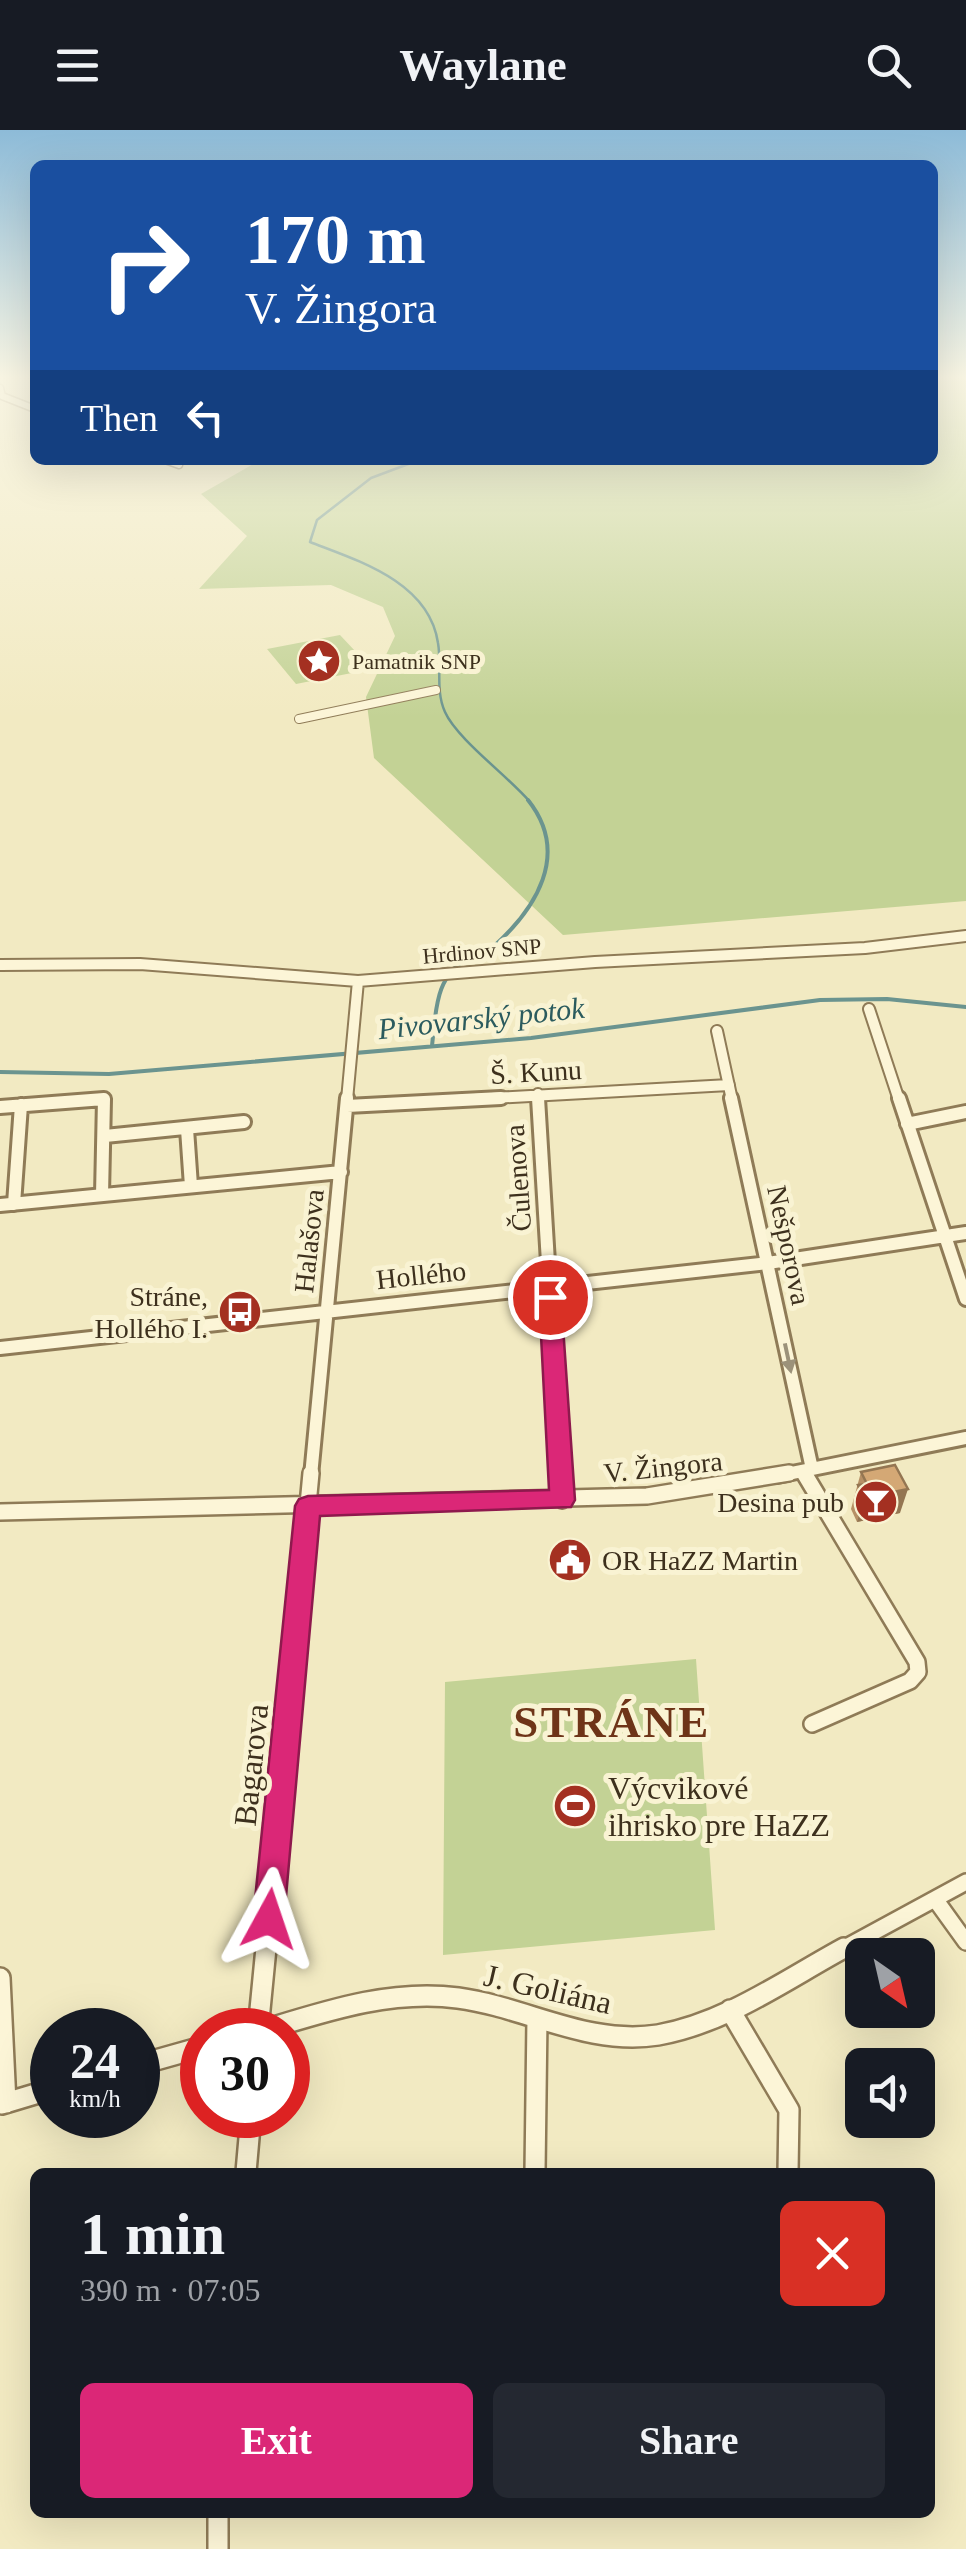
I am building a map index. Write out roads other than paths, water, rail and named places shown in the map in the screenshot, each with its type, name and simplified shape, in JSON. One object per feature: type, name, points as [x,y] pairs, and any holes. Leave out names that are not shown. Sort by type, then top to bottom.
[{"type":"street","points":[[299,719],[436,690]]},
{"type":"street","name":"Hrdinov SNP","points":[[0,965],[186,966],[358,982],[665,957],[865,948],[966,936]]},
{"type":"street","name":"Halašova","points":[[308,1506],[358,982]]},
{"type":"street","points":[[869,1009],[966,1300]]},
{"type":"street","name":"Nešporova","points":[[716,1031],[768,1263],[808,1470],[918,1662],[918,1672],[910,1681],[812,1724]]},
{"type":"street","name":"Š. Kunu","points":[[346,1106],[729,1086]]},
{"type":"street","name":"Čulenova","points":[[538,1094],[562,1500]]},
{"type":"street","points":[[0,1107],[104,1098],[102,1195]]},
{"type":"street","points":[[14,1204],[22,1105]]},
{"type":"street","points":[[907,1124],[966,1112]]},
{"type":"street","points":[[105,1136],[244,1122]]},
{"type":"street","points":[[187,1129],[190,1186]]},
{"type":"street","points":[[0,1205],[341,1172]]},
{"type":"street","name":"Hollého","points":[[0,1348],[768,1263],[966,1233]]},
{"type":"street","name":"V. Žingora","points":[[0,1512],[562,1500],[666,1494],[966,1438]]},
{"type":"street","name":"Bagarova","points":[[263,2008],[308,1506]]},
{"type":"street","name":"J. Goliána","points":[[310,2015],[392,1996],[442,1996],[588,2034],[632,2038],[673,2032],[730,2010],[966,1882]]},
{"type":"street","points":[[934,1899],[966,1942]]},
{"type":"street","points":[[0,1978],[3,2104],[30,2096]]},
{"type":"street","points":[[730,2010],[789,2110],[788,2168]]},
{"type":"street","points":[[535,2168],[537,2018]]},
{"type":"street","points":[[246,2168],[248,2138]]},
{"type":"street","points":[[218,2518],[218,2549]]},
{"type":"waterway","points":[[353,492],[317,520],[310,542],[370,566],[406,589],[421,604],[438,643],[440,695],[451,723],[528,800]]},
{"type":"waterway","points":[[492,948],[522,916],[543,880],[547,840],[541,820],[528,800]]},
{"type":"waterway","points":[[432,1046],[444,983],[471,956]]},
{"type":"waterway","name":"Pivovarský potok","points":[[0,1072],[109,1074],[531,1038],[820,1000],[887,999],[966,1007]]},
{"type":"place","name":"Pamatnik SNP","points":[[319,661]]},
{"type":"place","name":"Stráne, Hollého I.","points":[[240,1312]]},
{"type":"place","name":"Desina pub","points":[[876,1502]]},
{"type":"place","name":"OR HaZZ Martin","points":[[570,1560]]},
{"type":"place","name":"Výcvikové ihrisko pre HaZZ","points":[[575,1806]]},
{"type":"district","name":"STRÁNE","points":[[612,1722]]}]
